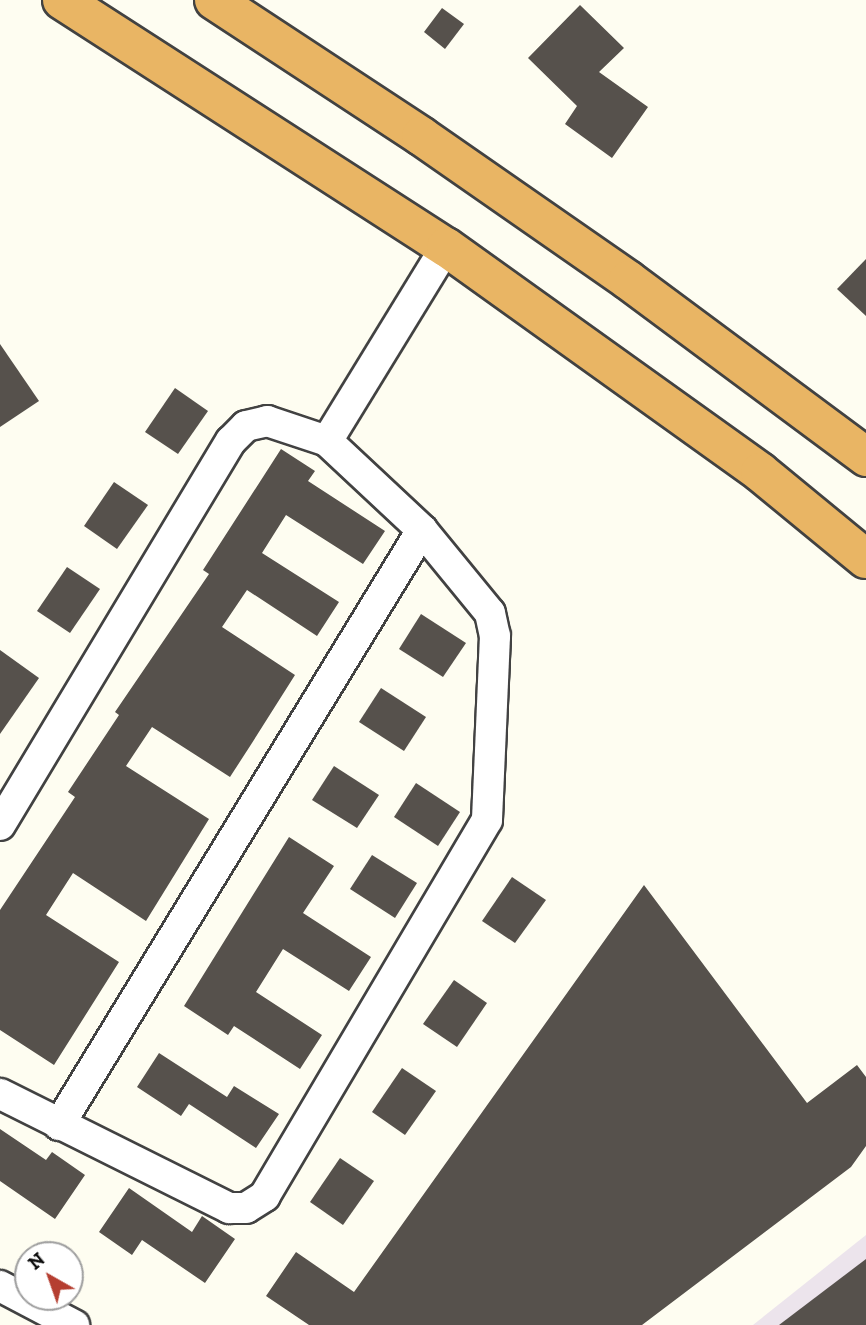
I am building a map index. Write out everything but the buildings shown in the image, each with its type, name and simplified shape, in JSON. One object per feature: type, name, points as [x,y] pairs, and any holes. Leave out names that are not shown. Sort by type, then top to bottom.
[{"type":"highway","points":[[62,0],[446,247],[760,472],[866,559]]},
{"type":"highway","points":[[214,0],[421,136],[605,264],[866,457]]},
{"type":"street","points":[[327,441],[446,247]]},
{"type":"street","points":[[0,825],[231,441],[246,426],[267,421],[327,441],[422,530],[490,613],[495,636],[487,820],[265,1196],[246,1208],[229,1208],[0,1094]]},
{"type":"street","points":[[59,1125],[422,530]]},
{"type":"street","points":[[0,1286],[74,1325]]},
{"type":"shaded area","points":[[866,1235],[866,1325],[753,1325]]}]
